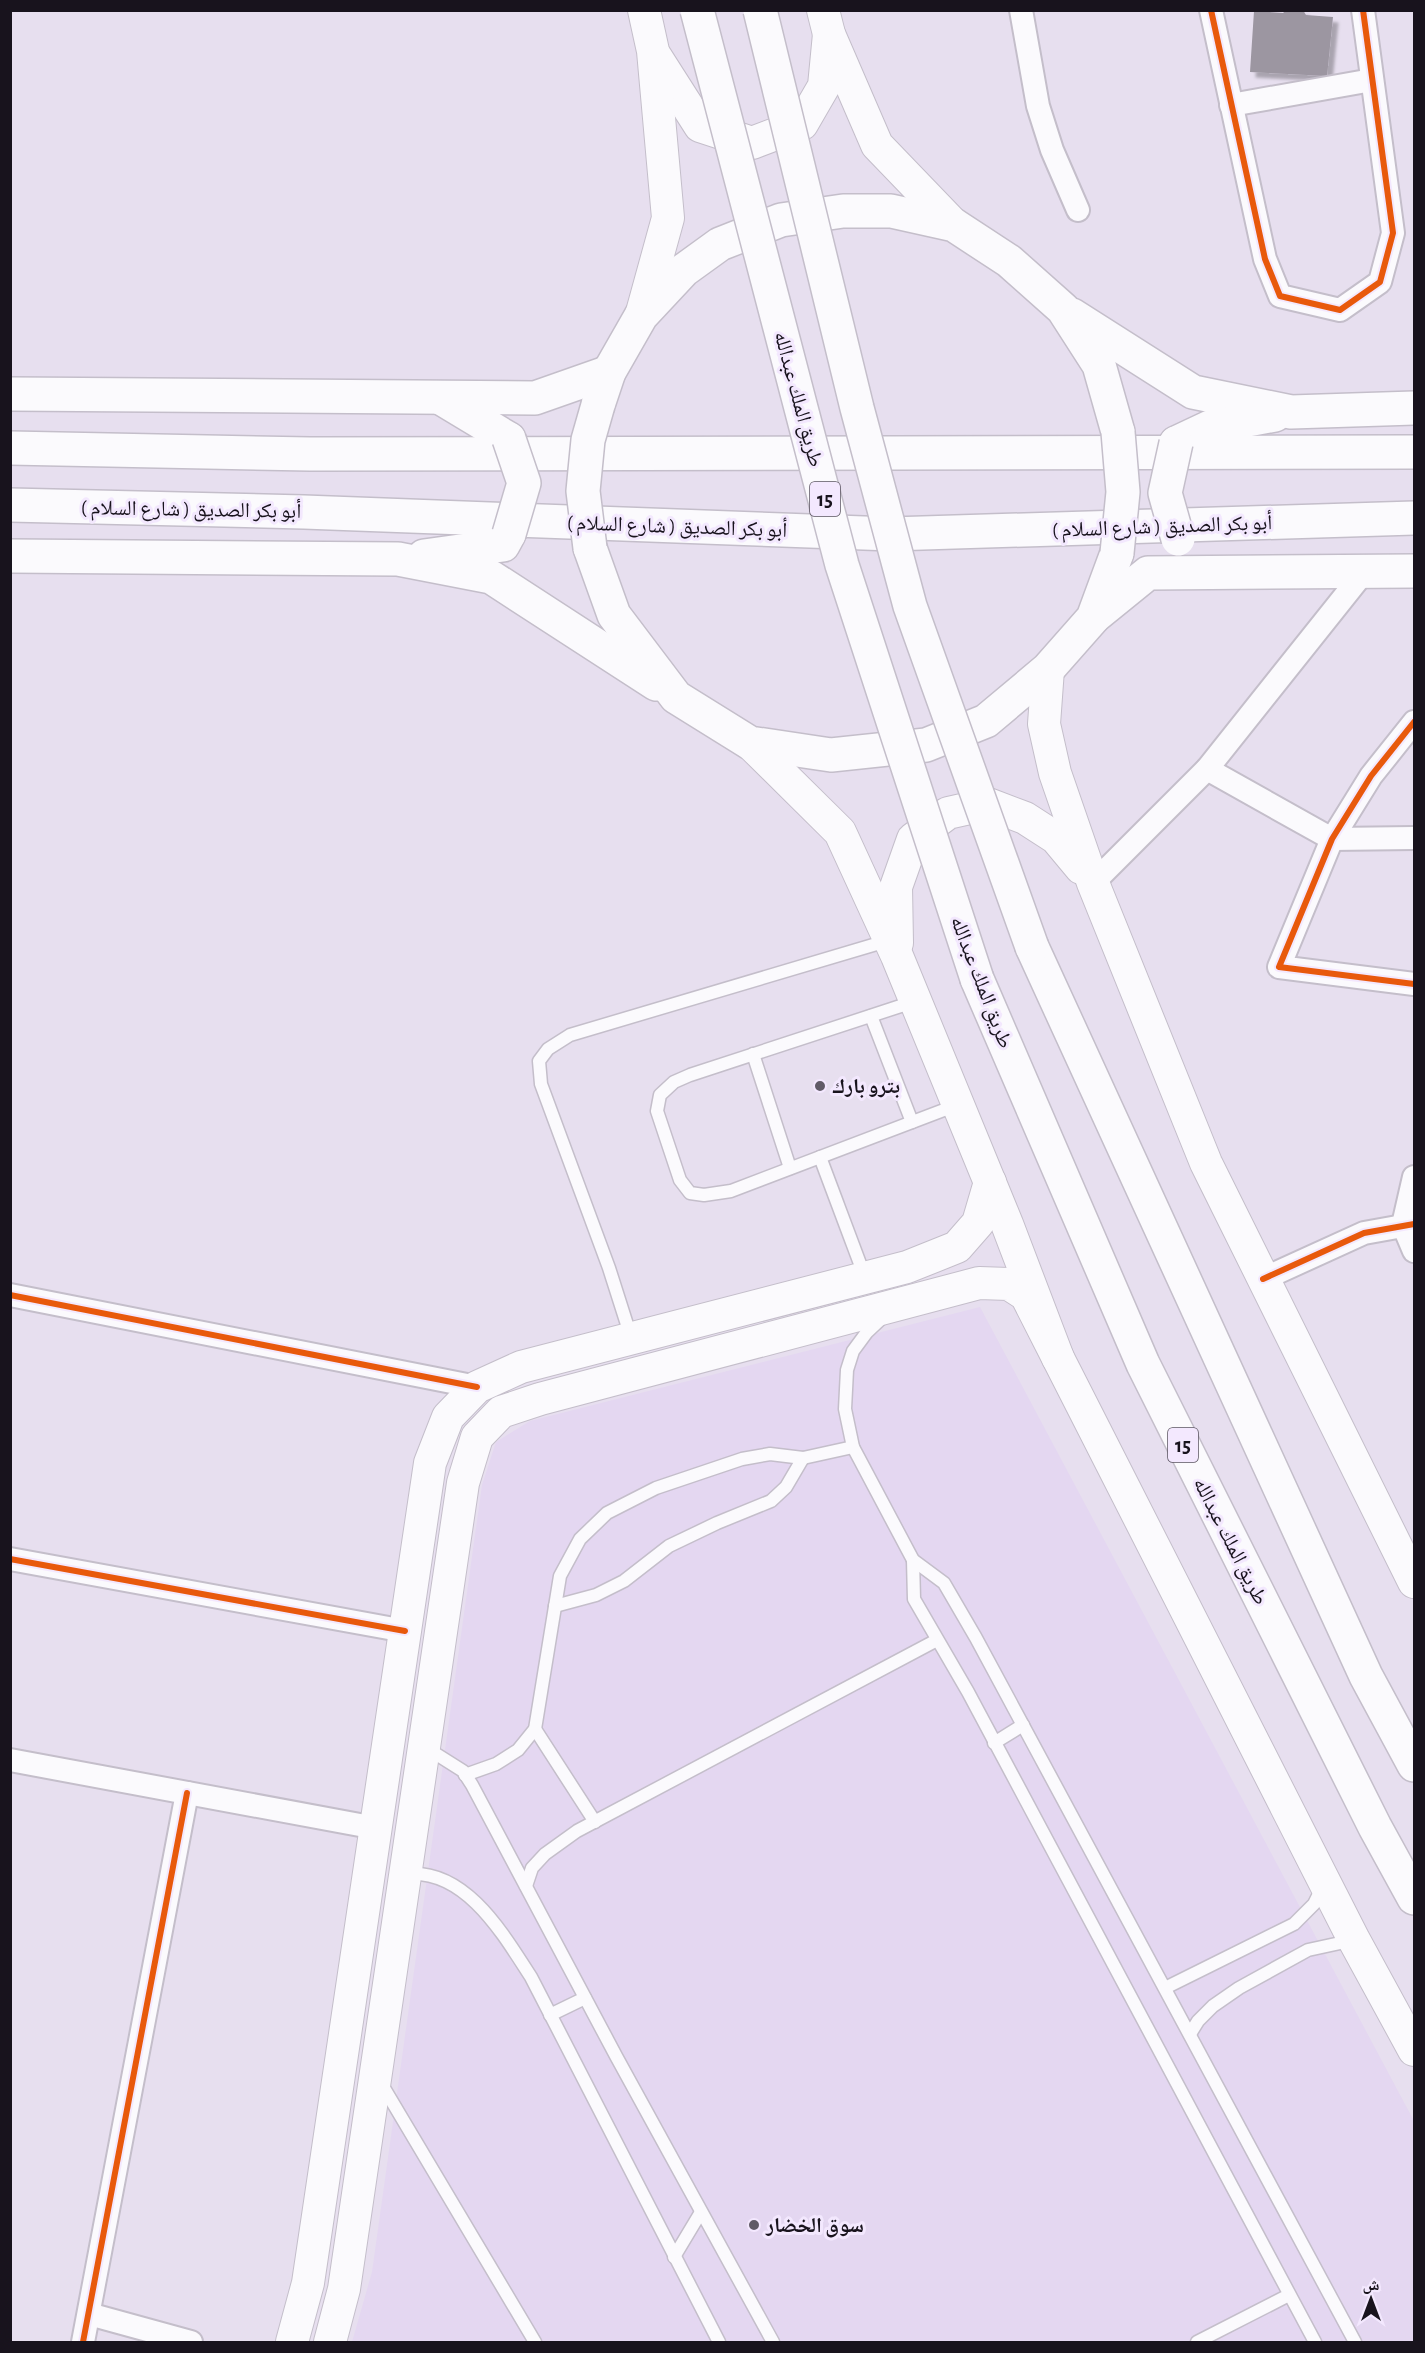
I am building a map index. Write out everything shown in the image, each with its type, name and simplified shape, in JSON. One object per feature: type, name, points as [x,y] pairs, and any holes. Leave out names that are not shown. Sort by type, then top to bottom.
[{"type":"main road","points":[[641,316],[668,218],[653,51],[644,10]]},
{"type":"main road","name":"طريق الملك عبدالله","points":[[697,10],[842,566],[977,979],[1143,1364],[1375,1827],[1414,1898]]},
{"type":"main road","points":[[760,10],[857,408],[910,606],[1032,947],[1366,1676],[1414,1765]]},
{"type":"main road","points":[[653,51],[700,126],[752,142],[802,124],[824,86],[826,22]]},
{"type":"main road","points":[[826,22],[877,145],[954,225],[1009,261],[1063,309],[1193,392],[1292,412]]},
{"type":"main road","points":[[676,697],[614,615],[590,548],[583,491],[588,440],[598,405],[609,372],[641,316],[684,270],[711,250],[720,244],[781,220],[843,211],[891,211],[954,225]]},
{"type":"main road","points":[[1063,309],[1099,365],[1118,432],[1123,492],[1117,553],[1094,618]]},
{"type":"main road","points":[[10,394],[535,398],[609,372]]},
{"type":"main road","points":[[10,556],[398,559],[503,545],[509,534],[524,483],[509,439],[440,397]]},
{"type":"main road","points":[[1228,571],[1192,552],[1178,539],[1165,493],[1176,443],[1210,427],[1292,412],[1414,408]]},
{"type":"main road","points":[[10,448],[310,454],[1414,452]]},
{"type":"main road","name":"( شارع السلام ) أبو بكر الصديق","points":[[10,505],[304,512],[891,534],[1414,518]]},
{"type":"main road","points":[[398,559],[490,577],[750,743],[840,832],[895,945],[1058,1358]]},
{"type":"main road","points":[[750,743],[831,755],[926,745],[986,721],[1048,669],[1094,618],[1148,573],[1414,571]]},
{"type":"main road","points":[[1048,669],[1044,724],[1055,774],[1093,883],[1206,1163],[1414,1582]]},
{"type":"main road","points":[[895,945],[896,887],[913,839],[948,813],[988,804],[1025,818],[1056,837],[1093,883]]},
{"type":"main road","points":[[292,2343],[308,2283],[430,1463],[448,1417],[477,1387],[521,1367],[907,1267],[957,1247],[978,1223],[990,1182]]},
{"type":"main road","points":[[330,2343],[344,2289],[463,1483],[477,1437],[501,1412],[551,1396],[979,1283],[1009,1284],[1026,1295],[1354,1940],[1414,2050]]},
{"type":"street","points":[[1021,10],[1038,106],[1052,150],[1078,210]]},
{"type":"street","points":[[1211,10],[1265,259],[1280,296],[1340,310],[1380,282],[1394,233],[1363,10]]},
{"type":"street","points":[[1231,105],[1372,80]]},
{"type":"street","points":[[1093,883],[1207,769],[1364,572]]},
{"type":"street","points":[[1414,722],[1371,776],[1332,839],[1279,967],[1414,984]]},
{"type":"street","points":[[1207,769],[1332,839],[1414,838]]},
{"type":"street","points":[[1414,1177],[1409,1224],[1414,1251]]},
{"type":"street","points":[[1263,1279],[1364,1233],[1409,1224]]},
{"type":"street","points":[[10,1295],[477,1387]]},
{"type":"street","points":[[10,1559],[405,1631]]},
{"type":"street","points":[[10,1760],[376,1828]]},
{"type":"street","points":[[83,2343],[187,1793]]},
{"type":"street","points":[[88,2313],[191,2343]]},
{"type":"lane","points":[[632,1338],[609,1268],[541,1084],[538,1061],[548,1049],[570,1035],[895,945]]},
{"type":"lane","points":[[916,1001],[674,1082],[660,1095],[657,1111],[680,1180],[690,1193],[704,1195],[730,1191],[958,1104]]},
{"type":"lane","points":[[871,1016],[912,1122]]},
{"type":"lane","points":[[753,1054],[790,1168]]},
{"type":"lane","points":[[820,1157],[866,1278]]},
{"type":"lane","points":[[895,1305],[867,1332],[853,1350],[847,1370],[845,1409],[853,1448],[913,1560],[944,1583],[1023,1725],[1355,2343]]},
{"type":"lane","points":[[465,1775],[496,1764],[518,1750],[535,1729],[560,1576],[580,1539],[607,1513],[656,1488],[742,1459],[770,1454],[803,1458],[853,1448]]},
{"type":"lane","points":[[555,1606],[596,1595],[624,1581],[669,1546],[771,1501],[786,1487],[803,1458]]},
{"type":"lane","points":[[913,1560],[914,1599],[994,1743],[1315,2343]]},
{"type":"lane","points":[[526,1886],[532,1868],[545,1854],[595,1821],[937,1640]]},
{"type":"lane","points":[[994,1743],[1023,1725]]},
{"type":"lane","points":[[535,1729],[595,1821]]},
{"type":"lane","points":[[425,1747],[453,1764],[465,1775],[773,2343]]},
{"type":"lane","points":[[406,1874],[421,1873],[442,1880],[462,1892],[483,1909],[513,1949],[550,2015],[719,2343]]},
{"type":"lane","points":[[1165,1988],[1294,1924],[1314,1904],[1325,1882]]},
{"type":"lane","points":[[1190,2034],[1198,2021],[1213,2006],[1239,1988],[1308,1950],[1354,1940]]},
{"type":"lane","points":[[550,2015],[585,1998]]},
{"type":"lane","points":[[376,2074],[534,2342]]},
{"type":"lane","points":[[674,2257],[701,2211]]},
{"type":"lane","points":[[1197,2343],[1289,2295]]},
{"type":"shaded area","points":[[980,1307],[1414,2121],[1414,2342],[352,2342],[372,2272],[482,1485],[496,1442],[530,1421]]},
{"type":"building","points":[[1286,10],[1303,10],[1306,15],[1333,17],[1327,76],[1250,72],[1254,11],[1283,13]]},
{"type":"cycle path","points":[[1211,10],[1265,259],[1280,296],[1340,310],[1380,282],[1393,233],[1363,10]]},
{"type":"cycle path","points":[[1414,722],[1371,776],[1332,839],[1279,967],[1414,984]]},
{"type":"cycle path","points":[[1263,1279],[1364,1233],[1414,1224]]},
{"type":"cycle path","points":[[10,1295],[477,1387]]},
{"type":"cycle path","points":[[10,1559],[405,1631]]},
{"type":"cycle path","points":[[83,2342],[187,1793]]},
{"type":"place","name":"بترو بارك","points":[[820,1086]]},
{"type":"place","name":"سوق الخضار","points":[[754,2225]]}]
